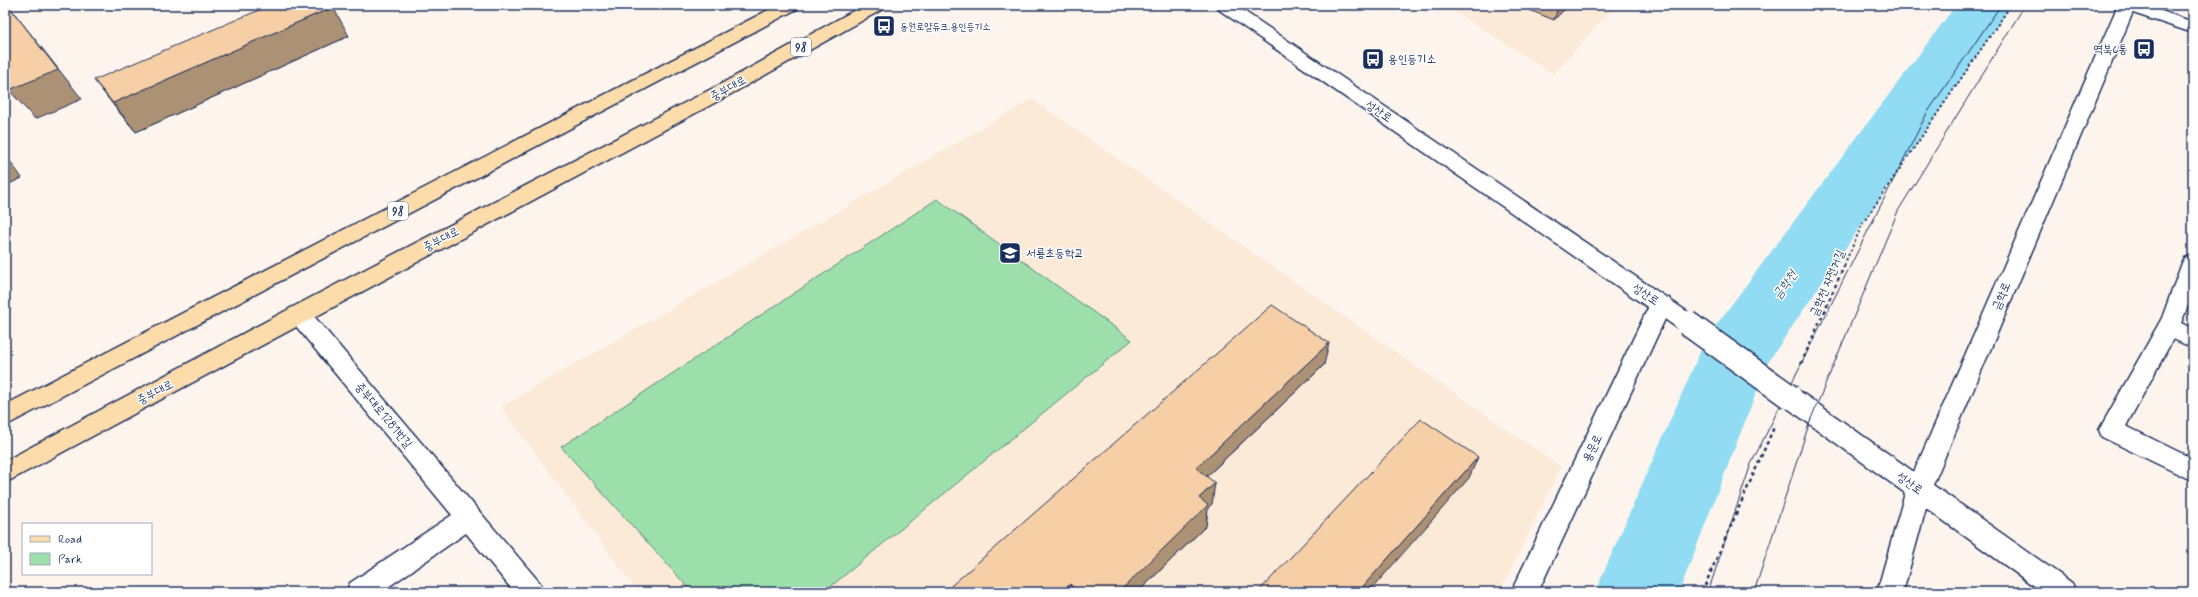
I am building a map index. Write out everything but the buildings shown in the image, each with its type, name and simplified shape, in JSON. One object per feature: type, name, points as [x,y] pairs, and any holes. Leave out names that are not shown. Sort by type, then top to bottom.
[{"type":"main road","name":"98","points":[[5,416],[791,5]]},
{"type":"main road","name":"중부대로","points":[[5,473],[299,314],[726,89],[877,5]]},
{"type":"main road","name":"성산로","points":[[1224,5],[1661,304],[2063,592]]},
{"type":"main road","points":[[2127,5],[2193,28]]},
{"type":"main road","name":"금학로","points":[[1890,592],[1919,489],[2127,5]]},
{"type":"main road","points":[[2193,263],[2168,327],[2111,430],[2193,471]]},
{"type":"main road","name":"용문로","points":[[1524,592],[1661,304]]},
{"type":"main road","name":"중부대로1281번길","points":[[299,314],[470,517],[531,592]]},
{"type":"main road","points":[[2168,327],[2193,339]]},
{"type":"main road","points":[[359,592],[470,517]]},
{"type":"path","name":"금학천 자전거길","points":[[1799,369],[1862,223],[2011,5]]},
{"type":"path","points":[[1702,592],[1776,421]]},
{"type":"shaded area","points":[[1444,5],[1616,5],[1554,74]]},
{"type":"shaded area","name":"서룡초등학교","points":[[1032,99],[1561,467],[1500,592],[638,592],[501,407]]},
{"type":"green space","points":[[937,199],[1132,340],[824,592],[692,592],[561,447]]},
{"type":"waterway","name":"금학천","points":[[1637,592],[1736,352],[1984,5]]},
{"type":"tram line","points":[[1708,592],[1751,464],[1927,113],[2001,5]]},
{"type":"tram line","points":[[1754,592],[1810,421],[1898,211],[2025,5]]},
{"type":"place","name":"동원로얄듀크.용인등기소","points":[[884,26]]},
{"type":"place","name":"역북6통","points":[[2144,49]]},
{"type":"place","name":"용인등기소","points":[[1373,59]]},
{"type":"place","name":"서룡초등학교","points":[[1010,253]]}]
